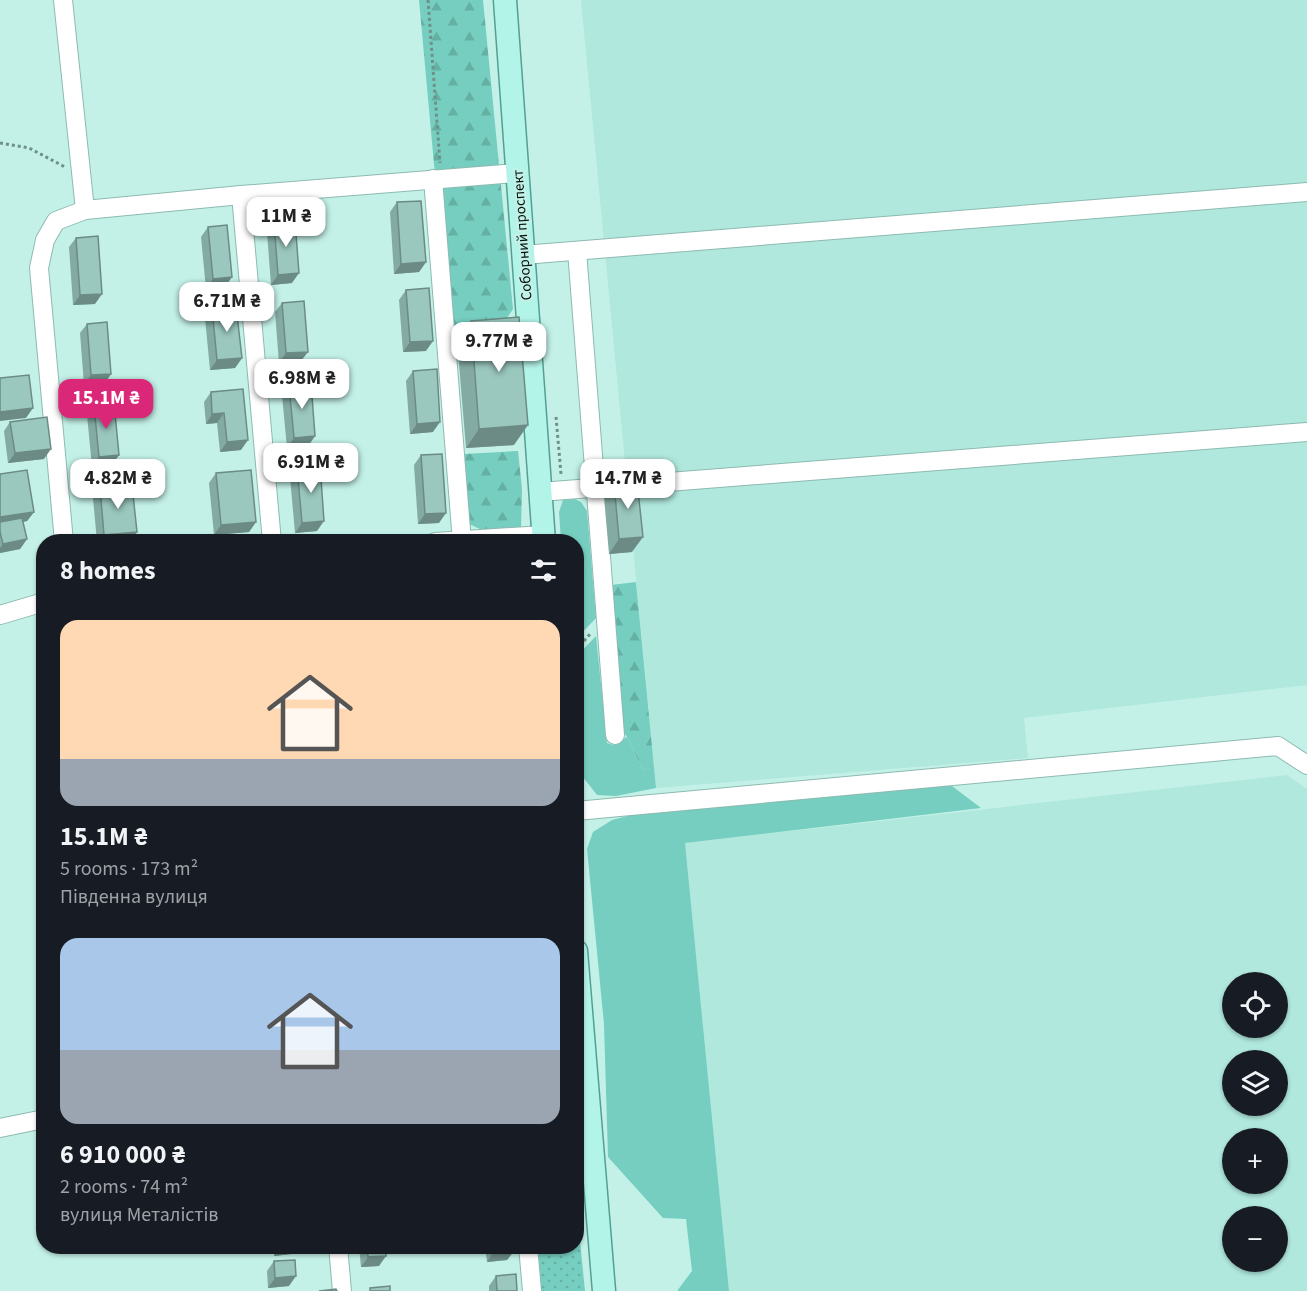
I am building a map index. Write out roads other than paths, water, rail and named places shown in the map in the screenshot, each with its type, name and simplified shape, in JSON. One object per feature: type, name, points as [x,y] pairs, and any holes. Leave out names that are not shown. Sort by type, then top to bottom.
[{"type":"main road","name":"Соборний проспект","points":[[505,0],[544,534]]},
{"type":"main road","points":[[584,1105],[604,1291]]},
{"type":"street","points":[[63,0],[85,210]]},
{"type":"street","points":[[63,534],[39,268],[45,240],[56,221],[85,210],[517,173]]},
{"type":"street","points":[[437,179],[461,534]]},
{"type":"street","points":[[523,255],[1307,192]]},
{"type":"street","points":[[241,195],[271,534]]},
{"type":"street","points":[[577,251],[615,735]]},
{"type":"street","points":[[540,492],[1307,432]]},
{"type":"street","points":[[0,615],[36,604]]},
{"type":"street","points":[[584,810],[1278,746],[1307,765]]},
{"type":"street","points":[[0,1128],[36,1121]]},
{"type":"street","points":[[339,1254],[342,1291]]},
{"type":"street","points":[[529,1254],[532,1291]]}]
